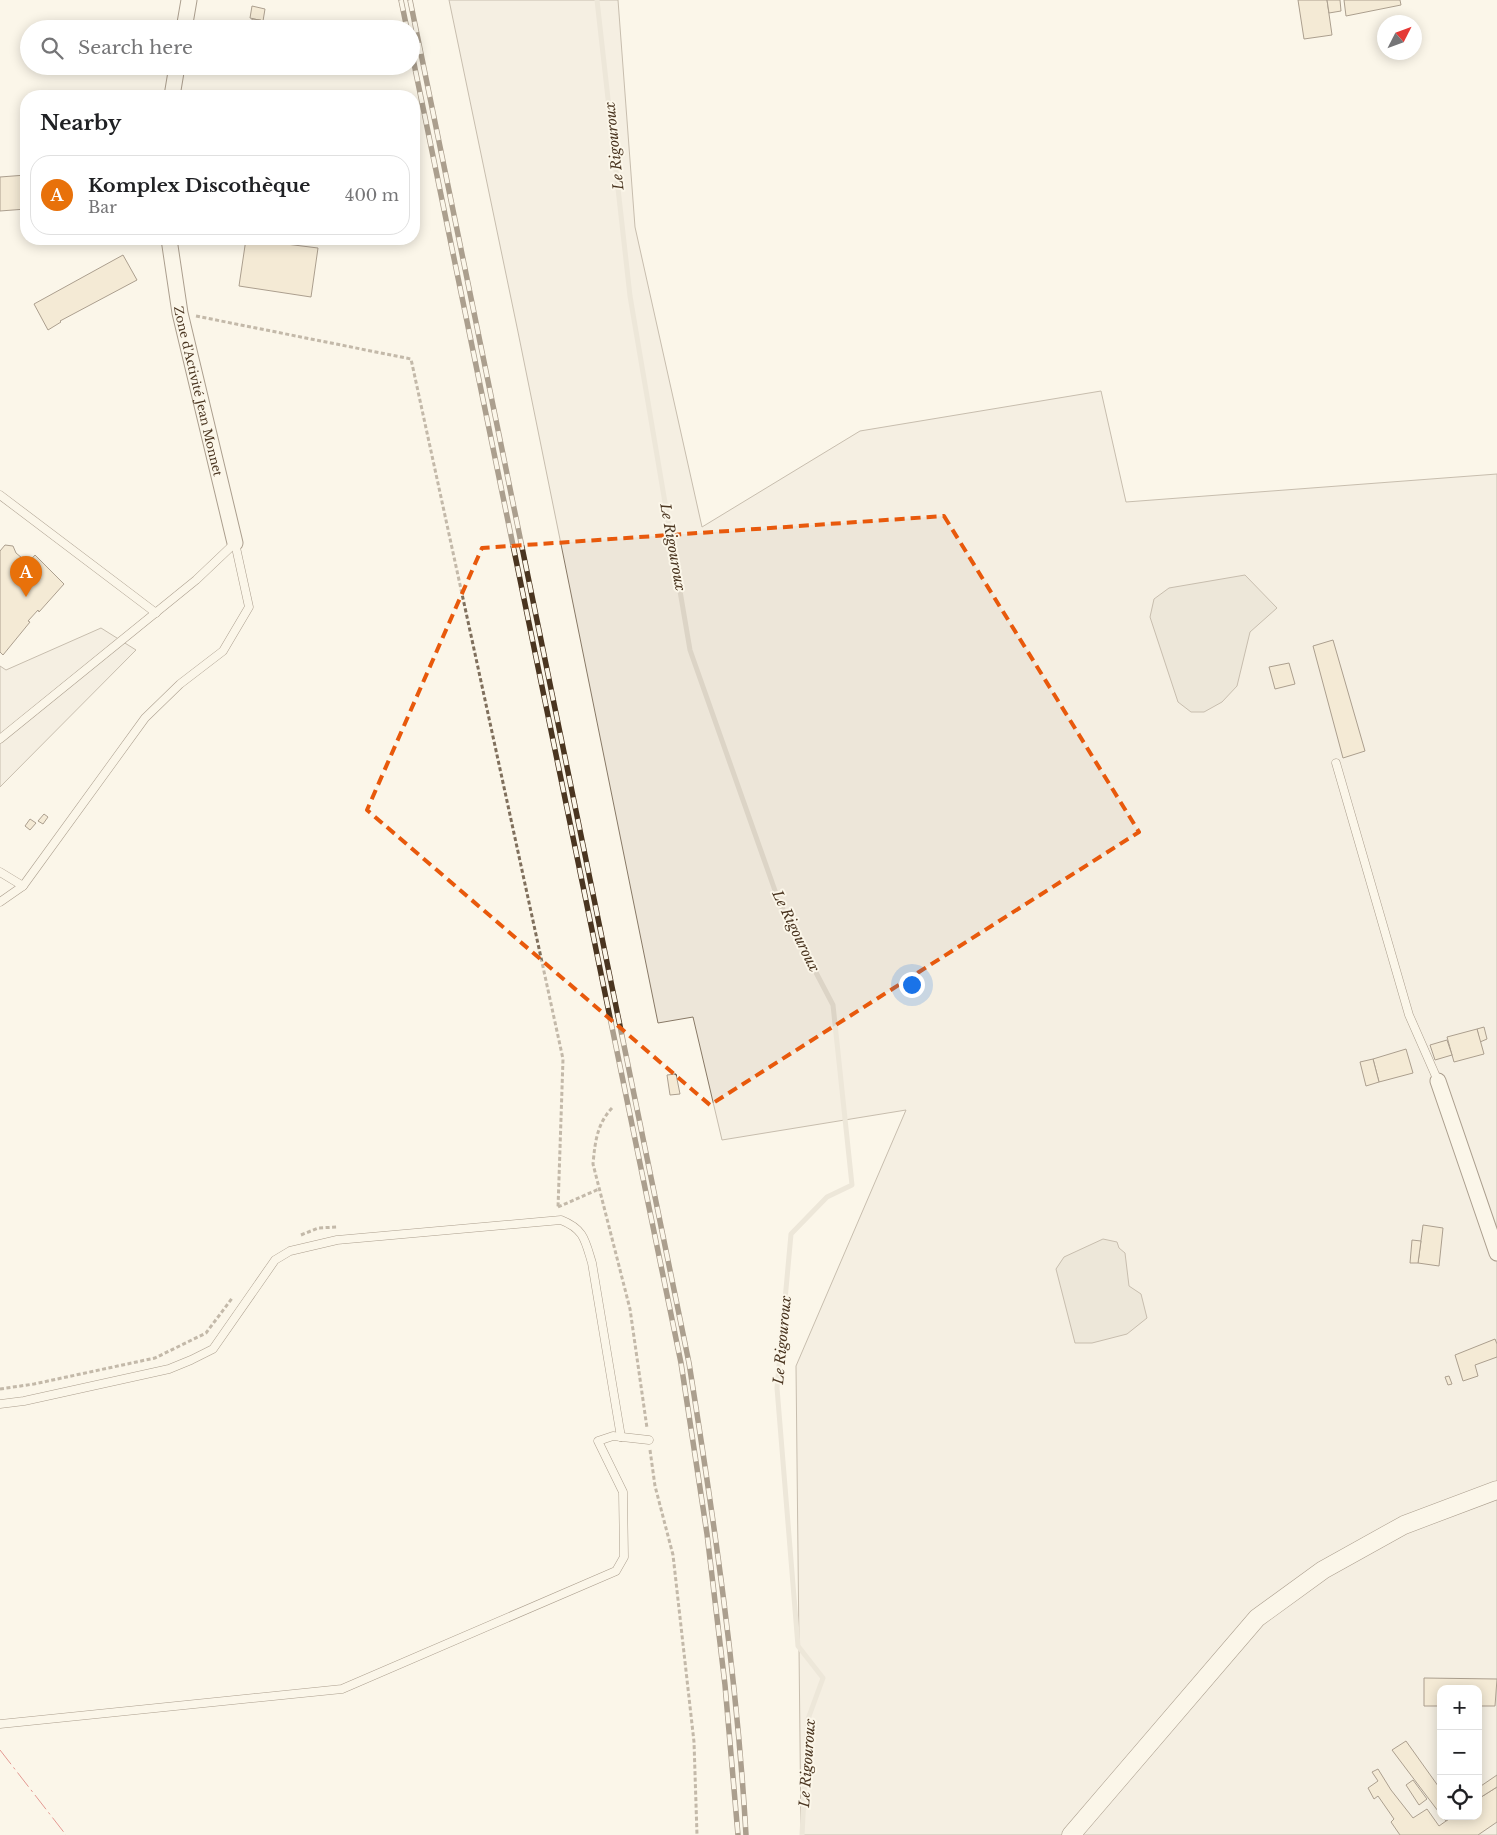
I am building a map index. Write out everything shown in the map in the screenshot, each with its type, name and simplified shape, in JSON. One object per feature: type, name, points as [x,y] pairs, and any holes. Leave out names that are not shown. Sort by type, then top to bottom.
[{"type":"street","points":[[186,20],[189,0]]},
{"type":"street","points":[[173,90],[176,75]]},
{"type":"street","name":"Zone d'Activité Jean Monnet","points":[[170,245],[180,313],[235,543]]},
{"type":"street","points":[[1438,1081],[1497,1253]]},
{"type":"street","points":[[1072,1835],[1256,1618],[1323,1570],[1404,1525],[1497,1490]]},
{"type":"lane","points":[[0,495],[156,613]]},
{"type":"lane","points":[[0,739],[196,580],[235,543]]},
{"type":"lane","points":[[0,902],[22,886],[145,718],[180,684],[223,651],[249,607],[235,543]]},
{"type":"lane","points":[[1336,763],[1409,1015],[1438,1081]]},
{"type":"lane","points":[[0,872],[22,886]]},
{"type":"lane","points":[[0,1404],[24,1401],[169,1368],[213,1349],[275,1260],[290,1251],[337,1240],[561,1220],[575,1225],[584,1238],[592,1263],[620,1437]]},
{"type":"lane","points":[[0,1724],[342,1689],[616,1571],[624,1557],[623,1492],[598,1441],[613,1436],[649,1440]]},
{"type":"path","points":[[180,313],[412,359],[564,1059],[558,1208]]},
{"type":"path","points":[[612,1108],[604,1117],[595,1144],[593,1164],[630,1309],[655,1486],[673,1555],[694,1742],[697,1835]]},
{"type":"path","points":[[548,1208],[558,1208],[599,1189]]},
{"type":"path","points":[[295,1237],[318,1228],[346,1226]]},
{"type":"path","points":[[0,1389],[34,1384],[155,1358],[206,1333],[235,1294]]},
{"type":"highlighted area","points":[[944,516],[1139,832],[710,1105],[367,810],[482,548]]},
{"type":"shaded area","points":[[449,0],[618,0],[635,227],[702,527],[860,431],[1101,391],[1126,502],[1497,474],[1497,1835],[801,1835],[796,1366],[906,1110],[722,1140],[693,1017],[658,1023]]},
{"type":"shaded area","points":[[1245,575],[1277,608],[1250,632],[1237,686],[1222,702],[1204,712],[1191,712],[1178,702],[1150,617],[1154,599],[1169,588]]},
{"type":"shaded area","points":[[101,628],[136,650],[0,787],[0,666],[6,670]]},
{"type":"shaded area","points":[[1103,1239],[1117,1242],[1119,1248],[1125,1253],[1129,1286],[1141,1294],[1147,1318],[1127,1334],[1092,1343],[1075,1343],[1056,1269],[1064,1257]]},
{"type":"building","points":[[1298,0],[1327,0],[1332,35],[1304,39]]},
{"type":"building","points":[[1327,0],[1340,0],[1341,11],[1329,13]]},
{"type":"building","points":[[1344,0],[1400,0],[1401,5],[1346,16]]},
{"type":"building","points":[[252,6],[265,9],[263,20],[250,18]]},
{"type":"building","points":[[20,175],[20,209],[0,211],[0,177]]},
{"type":"building","points":[[245,245],[294,245],[318,248],[311,297],[239,286]]},
{"type":"building","points":[[123,255],[137,280],[60,321],[48,330],[34,304]]},
{"type":"building","points":[[5,545],[13,546],[16,553],[28,563],[35,555],[64,584],[39,612],[38,610],[28,621],[30,622],[3,655],[0,652],[0,551]]},
{"type":"building","points":[[1333,640],[1365,751],[1343,758],[1313,646]]},
{"type":"building","points":[[1289,663],[1295,684],[1275,689],[1269,667]]},
{"type":"building","points":[[44,814],[48,817],[43,824],[38,821]]},
{"type":"building","points":[[30,819],[36,823],[30,830],[25,826]]},
{"type":"building","points":[[1484,1027],[1487,1039],[1480,1042],[1477,1029]]},
{"type":"building","points":[[1477,1029],[1484,1054],[1454,1062],[1447,1037]]},
{"type":"building","points":[[1447,1040],[1452,1055],[1435,1060],[1430,1045]]},
{"type":"building","points":[[1406,1049],[1413,1073],[1379,1082],[1373,1059]]},
{"type":"building","points":[[1373,1059],[1379,1082],[1366,1086],[1360,1062]]},
{"type":"building","points":[[676,1074],[680,1094],[670,1095],[667,1075]]},
{"type":"building","points":[[1423,1225],[1443,1228],[1439,1266],[1418,1263]]},
{"type":"building","points":[[1412,1240],[1421,1241],[1418,1263],[1410,1263]]},
{"type":"building","points":[[1495,1339],[1497,1357],[1475,1365],[1478,1376],[1463,1381],[1455,1355]]},
{"type":"building","points":[[1449,1376],[1452,1384],[1448,1385],[1445,1377]]},
{"type":"building","points":[[1424,1678],[1497,1679],[1495,1706],[1482,1706],[1482,1685],[1437,1685],[1437,1706],[1424,1706]]},
{"type":"building","points":[[1406,1741],[1437,1784],[1437,1810],[1392,1750]]},
{"type":"building","points":[[1378,1769],[1391,1790],[1413,1818],[1427,1809],[1439,1826],[1447,1820],[1482,1820],[1482,1796],[1497,1787],[1497,1822],[1478,1835],[1400,1835],[1391,1822],[1394,1819],[1378,1796],[1374,1799],[1368,1788],[1378,1781],[1372,1772]]},
{"type":"building","points":[[1497,1775],[1497,1787],[1482,1796],[1482,1785]]},
{"type":"building","points":[[1413,1780],[1427,1799],[1419,1805],[1406,1785]]},
{"type":"waterway","name":"Le Rigouroux","points":[[597,0],[630,296],[690,650],[779,902],[833,1005],[852,1185],[827,1197],[791,1234],[777,1388],[798,1646],[823,1678],[808,1719],[802,1835]]},
{"type":"railway","points":[[401,0],[405,20]]},
{"type":"railway","points":[[410,0],[414,20]]},
{"type":"railway","points":[[420,49],[689,1363],[724,1599],[737,1717],[746,1835]]},
{"type":"railway","points":[[416,75],[419,90]]},
{"type":"railway","points":[[420,93],[681,1363],[707,1534],[725,1685],[738,1835]]},
{"type":"power","points":[[0,1750],[66,1835]]},
{"type":"place","name":"Komplex Discothèque","points":[[26,597]]}]
